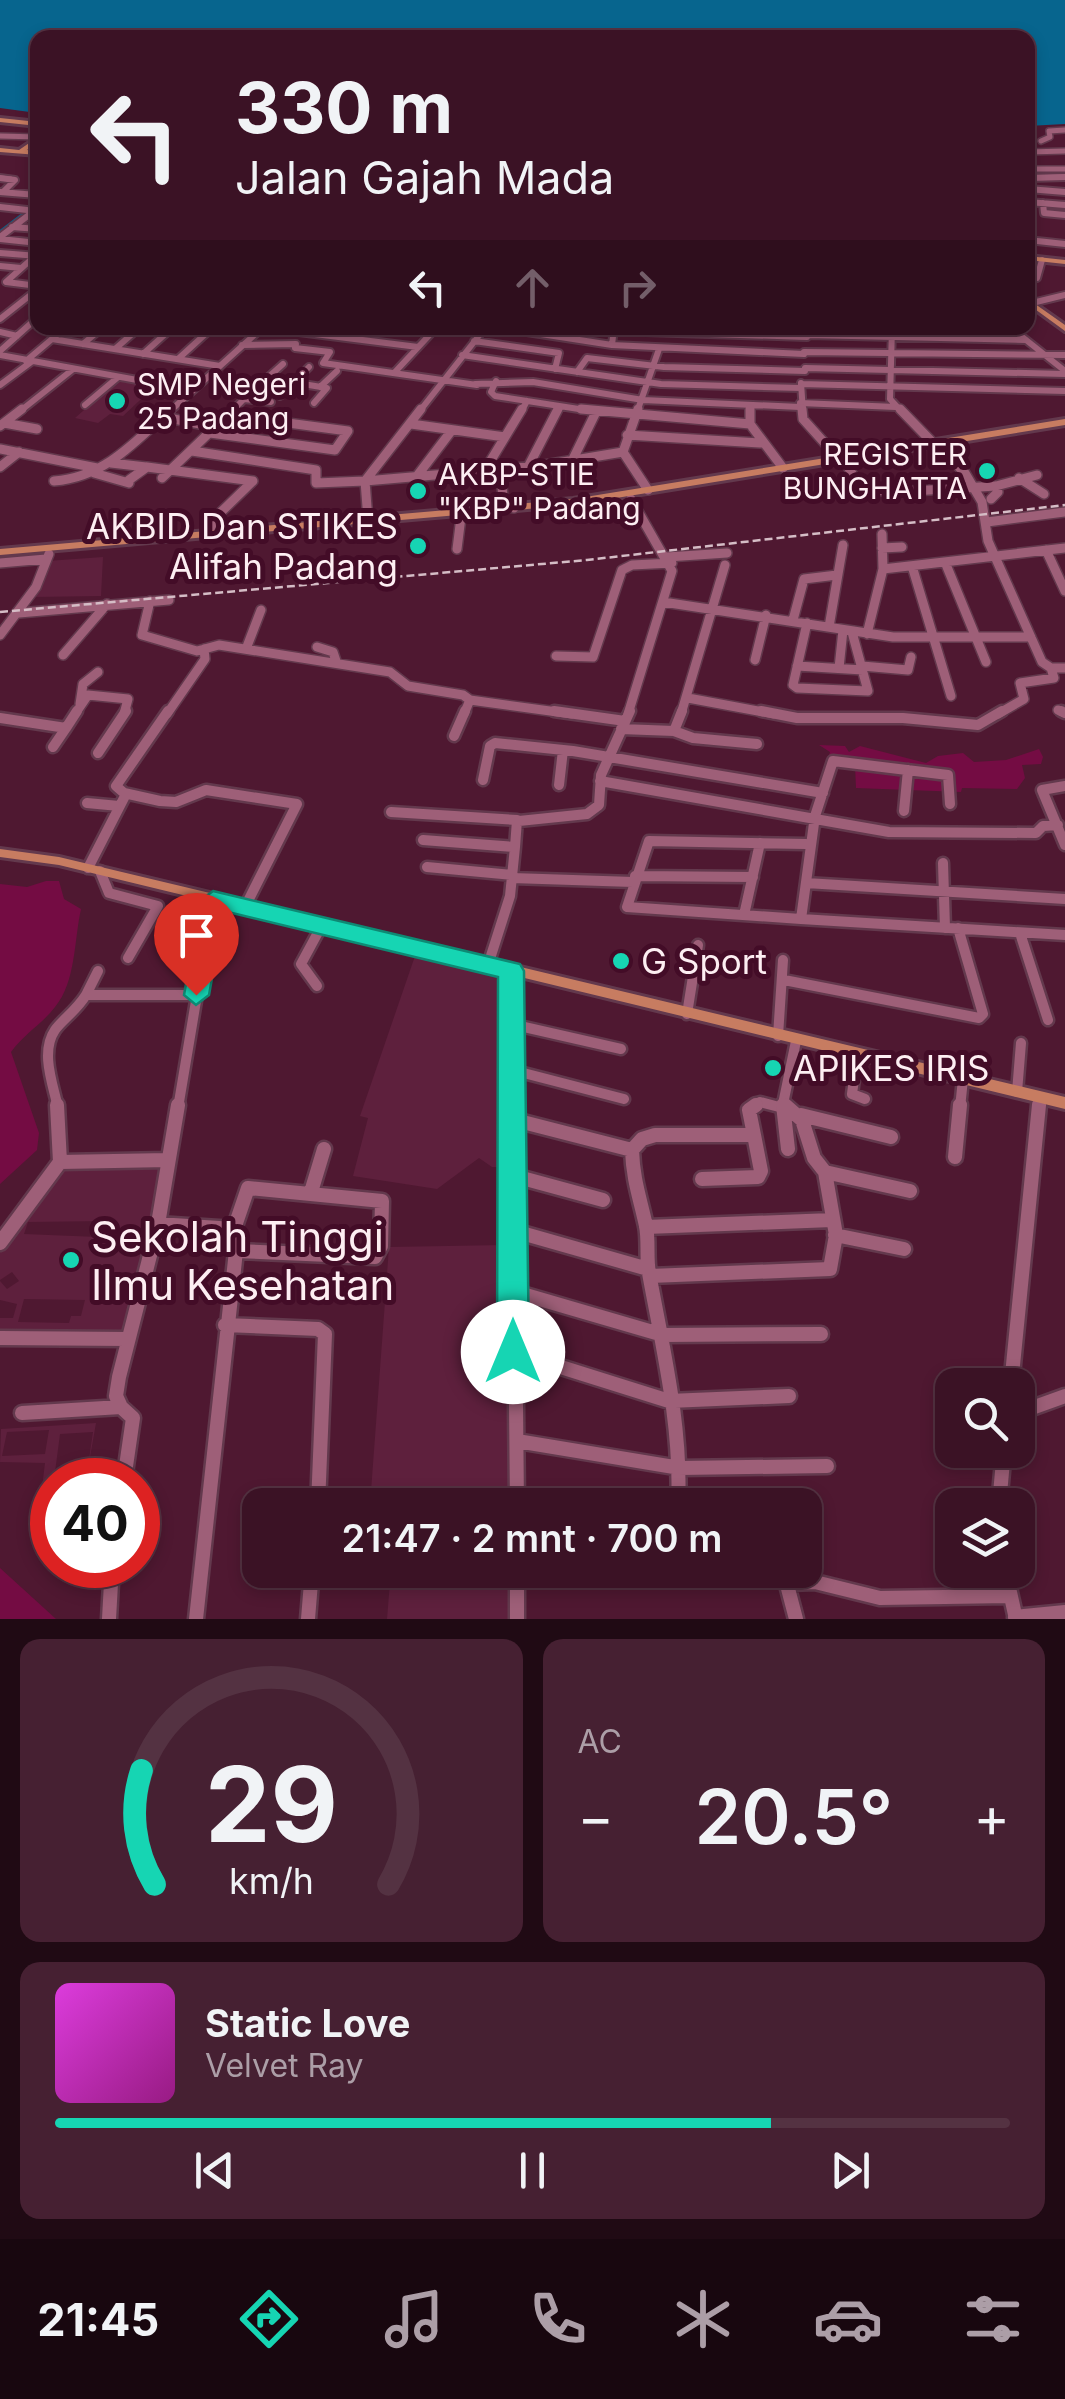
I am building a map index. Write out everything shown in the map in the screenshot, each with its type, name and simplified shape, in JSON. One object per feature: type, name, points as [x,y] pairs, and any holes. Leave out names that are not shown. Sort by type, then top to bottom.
[{"type":"main road","points":[[0,119],[30,122]]},
{"type":"main road","points":[[20,152],[30,144]]},
{"type":"main road","points":[[2,152],[30,153]]},
{"type":"main road","points":[[1035,259],[1065,262]]},
{"type":"main road","points":[[1035,307],[1065,330]]},
{"type":"main road","points":[[937,446],[1065,426]]},
{"type":"main road","points":[[273,531],[462,518],[631,499],[1065,426]]},
{"type":"main road","points":[[0,557],[514,508],[810,467]]},
{"type":"main road","points":[[0,557],[47,556],[206,534],[243,534]]},
{"type":"main road","points":[[0,852],[94,870],[857,1056],[1063,1100]]},
{"type":"street","points":[[1035,139],[1050,137],[1049,130],[1065,130]]},
{"type":"street","points":[[0,136],[30,138]]},
{"type":"street","points":[[1041,141],[1044,152]]},
{"type":"street","points":[[1035,152],[1065,151]]},
{"type":"street","points":[[1035,169],[1065,169]]},
{"type":"street","points":[[1035,178],[1065,177]]},
{"type":"street","points":[[0,178],[15,180],[0,204],[30,215]]},
{"type":"street","points":[[1035,189],[1065,192]]},
{"type":"street","points":[[5,192],[30,198]]},
{"type":"street","points":[[1035,202],[1065,205]]},
{"type":"street","points":[[1043,203],[1044,224]]},
{"type":"street","points":[[0,236],[30,207]]},
{"type":"street","points":[[0,236],[30,207]]},
{"type":"street","points":[[1044,214],[1065,215]]},
{"type":"street","points":[[12,227],[30,228]]},
{"type":"street","points":[[0,236],[30,242]]},
{"type":"street","points":[[1035,241],[1065,244]]},
{"type":"street","points":[[0,253],[30,256]]},
{"type":"street","points":[[1036,278],[1042,260]]},
{"type":"street","points":[[0,292],[30,261]]},
{"type":"street","points":[[0,266],[21,268]]},
{"type":"street","points":[[0,319],[30,295]]},
{"type":"street","points":[[1035,302],[1065,295]]},
{"type":"street","points":[[1052,320],[1065,318]]},
{"type":"street","points":[[30,325],[0,353],[28,362],[192,390]]},
{"type":"street","points":[[0,332],[17,336]]},
{"type":"street","points":[[0,384],[56,335]]},
{"type":"street","points":[[83,344],[94,335]]},
{"type":"street","points":[[115,349],[131,335]]},
{"type":"street","points":[[143,354],[164,335]]},
{"type":"street","points":[[178,359],[204,335]]},
{"type":"street","points":[[54,480],[82,479],[111,463],[255,335]]},
{"type":"street","points":[[352,335],[418,347]]},
{"type":"street","points":[[385,341],[391,335]]},
{"type":"street","points":[[396,372],[429,335]]},
{"type":"street","points":[[368,520],[365,480],[479,335]]},
{"type":"street","points":[[564,335],[612,345],[659,348],[1065,355]]},
{"type":"street","points":[[586,340],[587,335]]},
{"type":"street","points":[[612,345],[613,335]]},
{"type":"street","points":[[807,335],[800,405],[803,419],[843,462],[862,490],[996,486],[1037,476]]},
{"type":"street","points":[[892,335],[894,370],[890,400],[975,487],[987,522],[984,530],[1042,662],[1051,668],[1065,668]]},
{"type":"street","points":[[910,335],[1026,340]]},
{"type":"street","points":[[1020,335],[1065,372]]},
{"type":"street","points":[[52,339],[220,366]]},
{"type":"street","points":[[474,340],[559,352],[561,359],[554,369]]},
{"type":"street","points":[[242,345],[296,344],[295,348],[330,353],[323,363],[474,384],[643,400],[896,407]]},
{"type":"street","points":[[648,490],[623,452],[659,348]]},
{"type":"street","points":[[462,355],[650,382],[1065,391]]},
{"type":"street","points":[[577,372],[588,358],[655,366],[1065,372]]},
{"type":"street","points":[[162,478],[283,364]]},
{"type":"street","points":[[280,396],[310,368]]},
{"type":"street","points":[[2,424],[72,370]]},
{"type":"street","points":[[320,387],[337,370]]},
{"type":"street","points":[[85,405],[117,378]]},
{"type":"street","points":[[268,378],[327,389],[314,403]]},
{"type":"street","points":[[494,384],[491,395],[596,412],[750,424]]},
{"type":"street","points":[[251,394],[271,402]]},
{"type":"street","points":[[485,470],[527,401]]},
{"type":"street","points":[[750,405],[750,424],[760,443],[783,468]]},
{"type":"street","points":[[528,467],[559,406]]},
{"type":"street","points":[[573,459],[596,412]]},
{"type":"street","points":[[163,417],[213,430],[335,450],[348,431],[228,415]]},
{"type":"street","points":[[2,424],[38,429]]},
{"type":"street","points":[[411,424],[505,437]]},
{"type":"street","points":[[417,476],[452,430]]},
{"type":"street","points":[[627,435],[760,443]]},
{"type":"street","points":[[0,449],[131,483],[147,467]]},
{"type":"street","points":[[192,451],[316,470],[316,483],[528,467],[623,452]]},
{"type":"street","points":[[0,468],[18,452]]},
{"type":"street","points":[[206,534],[219,514],[267,462]]},
{"type":"street","points":[[111,463],[253,480]]},
{"type":"street","points":[[501,476],[503,497],[514,508]]},
{"type":"street","points":[[1018,478],[1044,494]]},
{"type":"street","points":[[991,499],[998,492],[996,486]]},
{"type":"street","points":[[391,812],[519,821],[594,812],[608,756],[636,697],[663,602],[669,560],[631,499]]},
{"type":"street","points":[[987,522],[1065,512]]},
{"type":"street","points":[[457,549],[462,518]]},
{"type":"street","points":[[868,634],[883,569],[882,534]]},
{"type":"street","points":[[829,627],[843,546]]},
{"type":"street","points":[[882,548],[902,547]]},
{"type":"street","points":[[883,569],[1065,548]]},
{"type":"street","points":[[1046,550],[1065,591]]},
{"type":"street","points":[[556,656],[592,657],[622,570],[632,565],[726,552]]},
{"type":"street","points":[[0,635],[19,613],[47,556]]},
{"type":"street","points":[[945,562],[986,662]]},
{"type":"street","points":[[674,730],[688,698],[726,565]]},
{"type":"street","points":[[912,566],[951,696]]},
{"type":"street","points":[[793,620],[804,579],[837,575]]},
{"type":"street","points":[[19,613],[169,600]]},
{"type":"street","points":[[150,601],[142,634],[146,638],[204,649],[219,645],[336,661],[390,672],[408,686],[459,694],[470,700],[674,730],[693,738],[757,744]]},
{"type":"street","points":[[663,602],[766,615],[868,634],[1031,637]]},
{"type":"street","points":[[63,655],[107,604]]},
{"type":"street","points":[[246,649],[261,610]]},
{"type":"street","points":[[754,660],[766,615]]},
{"type":"street","points":[[806,623],[794,687],[864,692],[869,688],[848,631]]},
{"type":"street","points":[[839,668],[848,631]]},
{"type":"street","points":[[317,647],[333,652],[336,661]]},
{"type":"street","points":[[204,649],[205,659],[118,779],[116,788],[126,794],[172,802],[209,790],[298,804],[245,907]]},
{"type":"street","points":[[797,666],[908,670],[911,657]]},
{"type":"street","points":[[688,698],[804,718],[871,716],[978,725],[1024,700],[1020,684],[1054,678],[1051,668]]},
{"type":"street","points":[[80,705],[83,684],[98,672]]},
{"type":"street","points":[[53,747],[90,694],[131,702],[98,753]]},
{"type":"street","points":[[454,736],[470,700]]},
{"type":"street","points":[[0,718],[66,728]]},
{"type":"street","points":[[483,780],[493,743],[608,756],[823,792]]},
{"type":"street","points":[[559,785],[563,750]]},
{"type":"street","points":[[801,919],[806,844],[833,761],[948,775],[950,804]]},
{"type":"street","points":[[904,811],[908,770]]},
{"type":"street","points":[[600,781],[920,834],[1036,834],[1043,826],[1058,825]]},
{"type":"street","points":[[1065,786],[1044,787],[1042,793],[1065,845]]},
{"type":"street","points":[[126,794],[94,870],[109,893],[158,906],[128,958]]},
{"type":"street","points":[[87,803],[119,806]]},
{"type":"street","points":[[488,965],[512,876],[519,821]]},
{"type":"street","points":[[423,840],[515,847]]},
{"type":"street","points":[[806,844],[648,841],[627,907],[630,911],[744,915],[782,921],[1065,934]]},
{"type":"street","points":[[744,915],[760,844]]},
{"type":"street","points":[[784,980],[979,1018],[982,1014],[942,892],[943,862]]},
{"type":"street","points":[[427,867],[512,876],[753,877]]},
{"type":"street","points":[[806,883],[1065,899]]},
{"type":"street","points":[[127,1458],[133,1418],[116,1396],[158,1224],[213,900]]},
{"type":"street","points":[[317,986],[302,972],[301,964],[322,925]]},
{"type":"street","points":[[1020,934],[1048,1020]]},
{"type":"street","points":[[686,1014],[698,945]]},
{"type":"street","points":[[778,1036],[783,960]]},
{"type":"street","points":[[511,971],[511,1230],[517,1488]]},
{"type":"street","points":[[0,1243],[60,1162],[49,1044],[55,1030],[73,1016],[98,972]]},
{"type":"street","points":[[86,995],[196,995]]},
{"type":"street","points":[[511,1024],[620,1049]]},
{"type":"street","points":[[788,1149],[783,1104],[796,1041]]},
{"type":"street","points":[[1017,1092],[1022,1043]]},
{"type":"street","points":[[857,1056],[852,1094],[865,1099]]},
{"type":"street","points":[[512,1070],[624,1100]]},
{"type":"street","points":[[954,1156],[963,1079]]},
{"type":"street","points":[[1013,1368],[1040,1097]]},
{"type":"street","points":[[702,1179],[758,1177],[761,1172],[749,1116],[752,1104],[783,1104],[800,1115],[891,1137]]},
{"type":"street","points":[[800,1115],[810,1133],[815,1164],[825,1172],[910,1191]]},
{"type":"street","points":[[511,1119],[632,1150]]},
{"type":"street","points":[[679,1488],[680,1468],[663,1335],[649,1272],[646,1228],[636,1199],[632,1150],[642,1139],[654,1135],[754,1135]]},
{"type":"street","points":[[311,1192],[324,1148]]},
{"type":"street","points":[[60,1162],[168,1160]]},
{"type":"street","points":[[511,1230],[649,1272],[830,1269],[835,1235],[825,1172]]},
{"type":"street","points":[[511,1174],[604,1200]]},
{"type":"street","points":[[196,1619],[236,1251],[234,1229],[245,1189],[379,1198],[382,1210],[378,1255],[236,1251]]},
{"type":"street","points":[[646,1228],[832,1220]]},
{"type":"street","points":[[158,1224],[234,1229]]},
{"type":"street","points":[[835,1235],[904,1250]]},
{"type":"street","points":[[512,1291],[663,1335],[821,1334]]},
{"type":"street","points":[[225,1325],[318,1329],[325,1334],[319,1488]]},
{"type":"street","points":[[0,1338],[127,1339]]},
{"type":"street","points":[[513,1352],[670,1401],[789,1396]]},
{"type":"street","points":[[1035,1407],[1065,1396]]},
{"type":"street","points":[[22,1413],[121,1407]]},
{"type":"street","points":[[518,1441],[680,1468],[828,1466]]},
{"type":"street","points":[[822,1584],[880,1598],[1009,1596]]},
{"type":"street","points":[[108,1619],[110,1588]]},
{"type":"street","points":[[308,1619],[311,1588]]},
{"type":"street","points":[[517,1588],[517,1619]]},
{"type":"street","points":[[789,1588],[796,1619]]},
{"type":"street","points":[[1007,1588],[1015,1618],[1065,1612]]},
{"type":"shaded area","name":"SMP Negeri 25 Padang","points":[[117,381],[154,387],[123,416],[110,414],[98,423],[75,418]]},
{"type":"shaded area","points":[[103,557],[101,596],[32,597],[47,561]]},
{"type":"shaded area","points":[[819,745],[845,746],[849,752],[860,746],[926,763],[938,756],[963,753],[974,762],[1006,760],[1039,749],[1043,757],[1041,764],[1022,765],[1025,778],[1017,789],[962,788],[961,792],[856,788],[855,765],[827,762],[830,752]]},
{"type":"shaded area","points":[[59,881],[64,899],[81,909],[62,997],[11,1052],[39,1133],[37,1150],[0,1184],[0,884],[27,887]]},
{"type":"shaded area","points":[[415,956],[505,976],[508,1167],[492,1167],[479,1158],[437,1189],[353,1176],[368,1118],[360,1116]]},
{"type":"shaded area","name":"Sekolah Tinggi Ilmu Kesehatan","points":[[166,1162],[125,1338],[0,1335],[0,1318],[13,1318],[17,1304],[0,1300],[0,1281],[7,1289],[19,1281],[12,1272],[0,1280],[0,1249],[66,1163]],"holes":[[[107,1221],[104,1234],[98,1237],[24,1234],[28,1222]],[[24,1299],[85,1300],[81,1316],[71,1316],[69,1323],[18,1322]]]},
{"type":"shaded area","points":[[505,1245],[511,1488],[371,1488],[389,1247]]},
{"type":"shaded area","points":[[96,1423],[90,1458],[93,1432],[60,1434],[57,1458],[0,1462],[1,1429]],"holes":[[[49,1430],[45,1454],[2,1456],[7,1432]]]},
{"type":"shaded area","points":[[0,1568],[56,1619],[0,1619]]},
{"type":"shaded area","points":[[390,1588],[511,1588],[511,1619],[387,1619]]},
{"type":"water","points":[[0,0],[1065,0],[1065,124],[1035,126],[1035,30],[30,30],[30,112],[0,108]]},
{"type":"waterway","points":[[0,233],[30,210]]},
{"type":"railway","points":[[0,612],[587,560],[1065,505]]},
{"type":"place","name":"SMP Negeri 25 Padang","points":[[117,401]]},
{"type":"place","name":"REGISTER BUNGHATTA","points":[[987,471]]},
{"type":"place","name":"AKBP-STIE \"KBP\" Padang","points":[[418,491]]},
{"type":"place","name":"AKBID Dan STIKES Alifah Padang","points":[[418,546]]},
{"type":"place","name":"G Sport","points":[[621,961]]},
{"type":"place","name":"APIKES IRIS","points":[[773,1068]]},
{"type":"place","name":"Sekolah Tinggi Ilmu Kesehatan","points":[[71,1260]]},
{"type":"route","points":[[196,995],[213,900],[511,971],[513,1352]]}]
